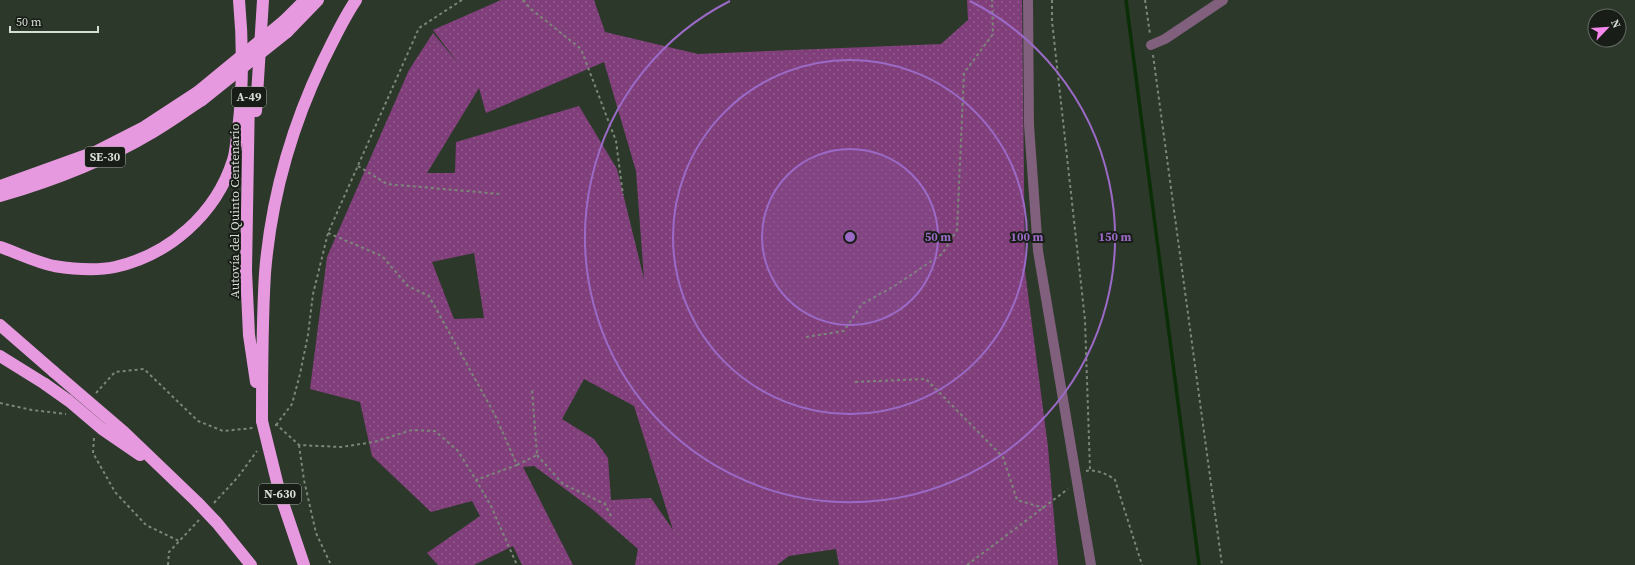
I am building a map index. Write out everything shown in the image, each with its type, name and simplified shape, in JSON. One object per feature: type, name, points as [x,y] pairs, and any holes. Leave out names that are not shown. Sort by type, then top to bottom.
[{"type":"highway","points":[[0,247],[53,266],[91,269],[114,268],[158,251],[175,241],[207,211],[222,186],[234,153],[240,110],[242,38],[239,0]]},
{"type":"highway","name":"Autovía del Quinto Centenario","points":[[248,0],[250,44],[246,271],[249,335],[263,424]]},
{"type":"highway","points":[[248,194],[258,82],[263,0]]},
{"type":"highway","points":[[286,26],[305,0]]},
{"type":"highway","name":"SE-30","points":[[0,196],[71,172],[118,151],[153,133],[318,0]]},
{"type":"highway","points":[[263,424],[262,326],[266,272],[277,194],[286,156],[307,95],[356,0]]},
{"type":"highway","points":[[0,186],[95,152],[200,96]]},
{"type":"highway","points":[[0,325],[124,432],[217,523],[251,565]]},
{"type":"highway","points":[[0,356],[45,384],[69,401],[102,429],[167,474]]},
{"type":"highway","name":"N-630","points":[[263,424],[280,494],[304,565]]},
{"type":"street","points":[[1028,0],[1029,125],[1038,251],[1091,565]]},
{"type":"street","points":[[1151,45],[1165,39],[1223,0]]},
{"type":"path","points":[[274,429],[292,404],[308,335],[313,294],[328,233],[419,28],[462,0]]},
{"type":"path","points":[[523,0],[531,9],[582,49],[616,141],[623,196]]},
{"type":"path","points":[[806,337],[844,331],[862,304],[896,285],[942,254],[956,230],[964,73],[993,34],[992,0]]},
{"type":"path","points":[[1052,0],[1053,29],[1085,320],[1090,470]]},
{"type":"path","points":[[1145,0],[1222,565]]},
{"type":"path","points":[[358,166],[387,184],[500,194]]},
{"type":"path","points":[[328,233],[382,256],[408,286],[429,296],[495,415],[517,465]]},
{"type":"path","points":[[96,399],[96,393],[115,372],[144,369],[198,421],[223,431],[263,424],[277,425],[299,444],[341,447],[374,442],[412,430],[435,431],[458,451],[476,480],[491,506],[517,565]]},
{"type":"path","points":[[855,382],[926,379],[1003,457],[1017,500],[1044,508]]},
{"type":"path","points":[[532,389],[537,455],[563,484],[605,504],[611,516]]},
{"type":"path","points":[[0,403],[32,410],[71,414]]},
{"type":"path","points":[[94,431],[93,453],[115,492],[146,525],[179,541]]},
{"type":"path","points":[[299,444],[304,480],[316,533],[331,565]]},
{"type":"path","points":[[211,506],[238,477],[258,450]]},
{"type":"path","points":[[476,480],[517,465],[537,455]]},
{"type":"path","points":[[966,565],[1044,508],[1077,478],[1090,470],[1109,475],[1115,480],[1142,565]]},
{"type":"path","points":[[168,565],[169,552],[200,518]]},
{"type":"shaded area","points":[[501,0],[594,0],[605,32],[698,54],[941,44],[968,20],[967,0],[1022,0],[1025,271],[1048,447],[1058,565],[839,565],[836,549],[789,556],[777,565],[635,565],[638,549],[592,509],[534,466],[523,467],[573,565],[522,565],[513,546],[474,565],[438,565],[427,553],[480,516],[472,501],[431,512],[372,456],[360,402],[310,389],[327,257],[409,70],[433,33],[458,63],[433,30]],"holes":[[[604,62],[636,171],[644,279],[617,169],[579,106],[456,142],[455,173],[427,173],[479,88],[486,113]],[[474,253],[484,318],[454,319],[432,262]],[[584,379],[634,406],[673,530],[651,498],[611,500],[608,458],[594,439],[562,419]]]},
{"type":"waterway","points":[[1126,0],[1199,565]]}]
